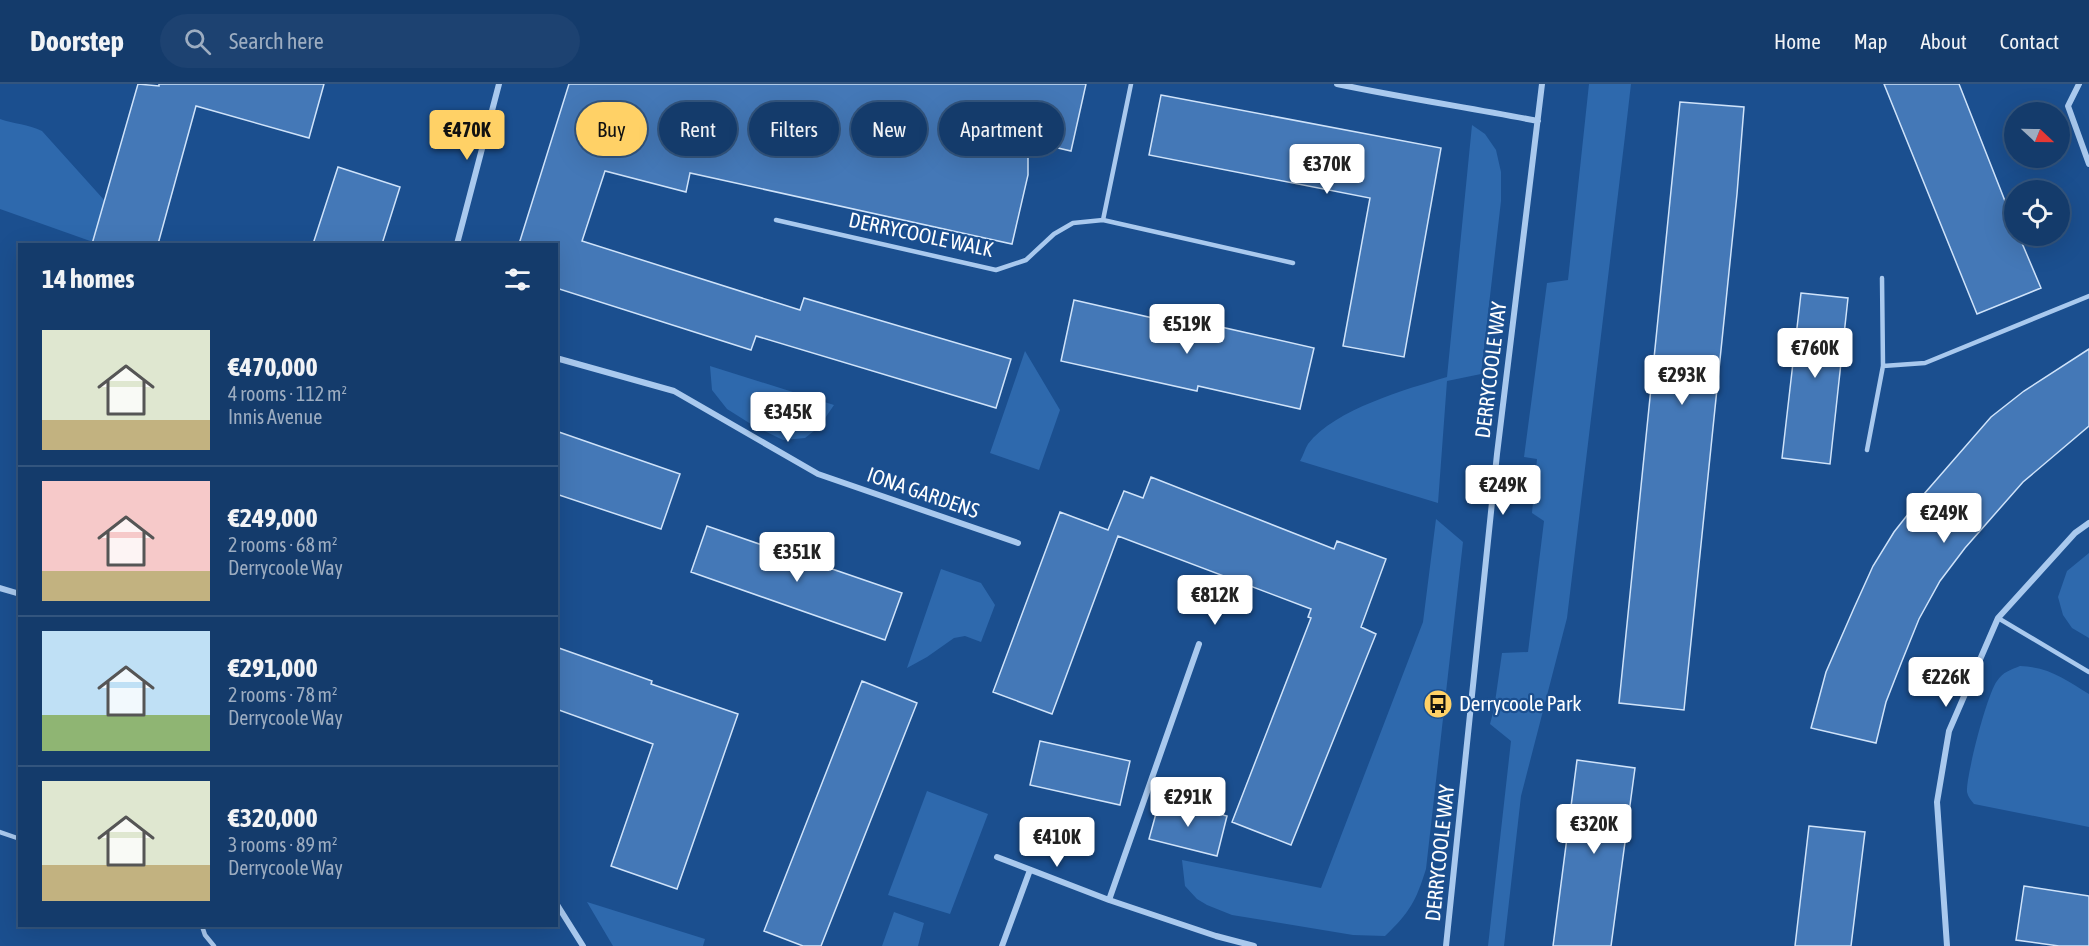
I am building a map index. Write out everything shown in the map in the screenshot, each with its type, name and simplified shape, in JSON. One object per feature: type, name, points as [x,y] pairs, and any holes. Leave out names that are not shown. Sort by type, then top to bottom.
[{"type":"street","points":[[457,243],[500,84]]},
{"type":"street","points":[[1337,84],[1390,96],[1474,108],[1538,121]]},
{"type":"street","name":"DERRYCOOLE WAY","points":[[1446,946],[1497,454],[1542,84]]},
{"type":"street","points":[[2079,84],[2068,106],[2089,164]]},
{"type":"street","name":"IONA GARDENS","points":[[558,359],[674,391],[818,474],[1017,543]]},
{"type":"street","points":[[1947,946],[1937,802],[1949,731],[1998,618],[2075,533],[2089,523]]},
{"type":"street","points":[[0,588],[18,593]]},
{"type":"street","points":[[1109,900],[1199,644]]},
{"type":"street","points":[[997,857],[1109,900],[1216,936],[1254,946]]},
{"type":"street","points":[[1002,946],[1030,870]]},
{"type":"street","points":[[558,906],[583,946]]},
{"type":"lane","points":[[1103,220],[1131,84]]},
{"type":"lane","name":"DERRYCOOLE WALK","points":[[776,220],[996,270],[1026,260],[1054,234],[1072,223],[1103,220],[1293,263]]},
{"type":"lane","points":[[1868,450],[1883,366],[1882,278]]},
{"type":"lane","points":[[1883,366],[1925,363],[2089,296]]},
{"type":"lane","points":[[1998,618],[2089,672]]},
{"type":"lane","points":[[0,831],[18,838]]},
{"type":"lane","points":[[202,927],[205,935],[214,946]]},
{"type":"shaded area","points":[[1589,84],[1631,84],[1567,618],[1521,796],[1504,946],[1488,946],[1511,741],[1490,724],[1502,653],[1528,652],[1544,521],[1532,513],[1537,459],[1524,457],[1547,283],[1568,280]]},
{"type":"shaded area","points":[[0,119],[42,131],[105,201],[93,242],[0,209]]},
{"type":"shaded area","points":[[1472,125],[1485,134],[1496,150],[1501,172],[1501,201],[1481,374],[1447,381],[1438,503],[1300,461],[1308,444],[1335,420],[1373,402],[1447,377]]},
{"type":"shaded area","points":[[1025,351],[1060,410],[1039,470],[990,453]]},
{"type":"shaded area","points":[[710,366],[834,405],[819,427],[805,438],[783,440],[727,409],[712,390]]},
{"type":"shaded area","points":[[1436,519],[1463,542],[1426,869],[1411,906],[1385,936],[1353,935],[1232,915],[1197,899],[1185,886],[1182,860],[1321,888],[1423,622]]},
{"type":"shaded area","points":[[2089,553],[2089,638],[2072,628],[2063,615],[2058,597],[2067,571]]},
{"type":"shaded area","points":[[941,569],[981,583],[995,605],[981,642],[965,636],[954,638],[907,668]]},
{"type":"shaded area","points":[[2020,666],[2048,671],[2089,694],[2089,827],[1974,804],[1968,795],[1973,753],[1993,689],[2002,675]]},
{"type":"shaded area","points":[[927,791],[988,814],[950,914],[888,895]]},
{"type":"shaded area","points":[[587,902],[705,939],[703,946],[613,946]]},
{"type":"shaded area","points":[[894,912],[924,923],[918,946],[882,946]]},
{"type":"building","points":[[138,84],[159,86],[159,84],[324,84],[309,138],[196,106],[158,243],[92,243]]},
{"type":"building","points":[[569,84],[1086,84],[1071,151],[1064,149],[1064,102],[939,102],[939,156],[1028,156],[1028,175],[1012,244],[690,173],[686,192],[605,171],[582,241],[800,310],[804,298],[1011,359],[996,408],[756,336],[751,350],[558,289],[558,243],[519,243]]},
{"type":"building","points":[[1884,84],[1959,84],[2004,199],[2004,246],[2023,246],[2041,288],[1977,314]]},
{"type":"building","points":[[1161,95],[1441,148],[1404,357],[1343,346],[1370,198],[1149,155]]},
{"type":"building","points":[[1680,102],[1744,107],[1684,710],[1619,703]]},
{"type":"building","points":[[338,167],[400,187],[382,243],[313,243]]},
{"type":"building","points":[[1801,293],[1848,298],[1830,464],[1782,458]]},
{"type":"building","points":[[1074,300],[1210,331],[1212,325],[1314,348],[1300,409],[1198,386],[1197,391],[1061,361]]},
{"type":"building","points":[[2089,349],[2089,426],[2023,482],[1965,548],[1940,581],[1919,619],[1902,661],[1886,702],[1876,743],[1811,728],[1826,672],[1873,566],[1894,532],[1991,417],[2024,391]]},
{"type":"building","points":[[558,432],[680,474],[661,529],[558,495]]},
{"type":"building","points":[[1151,477],[1334,549],[1337,541],[1386,559],[1361,627],[1376,634],[1291,845],[1232,822],[1311,618],[1308,617],[1311,609],[1118,536],[1052,714],[993,692],[1060,512],[1108,530],[1124,491],[1143,498]]},
{"type":"building","points":[[707,526],[902,593],[885,640],[691,572]]},
{"type":"building","points":[[558,648],[652,681],[651,684],[738,714],[677,889],[611,866],[653,744],[558,710]]},
{"type":"building","points":[[862,681],[917,703],[821,946],[803,946],[764,931]]},
{"type":"building","points":[[1040,741],[1130,761],[1120,805],[1030,785]]},
{"type":"building","points":[[1577,760],[1635,768],[1611,946],[1553,946]]},
{"type":"building","points":[[1160,799],[1227,816],[1217,856],[1149,839]]},
{"type":"building","points":[[1809,826],[1865,832],[1851,946],[1795,946]]},
{"type":"building","points":[[2024,886],[2089,896],[2089,946],[2059,946],[2016,940]]},
{"type":"place","name":"Derrycoole Park","points":[[1438,704]]}]
